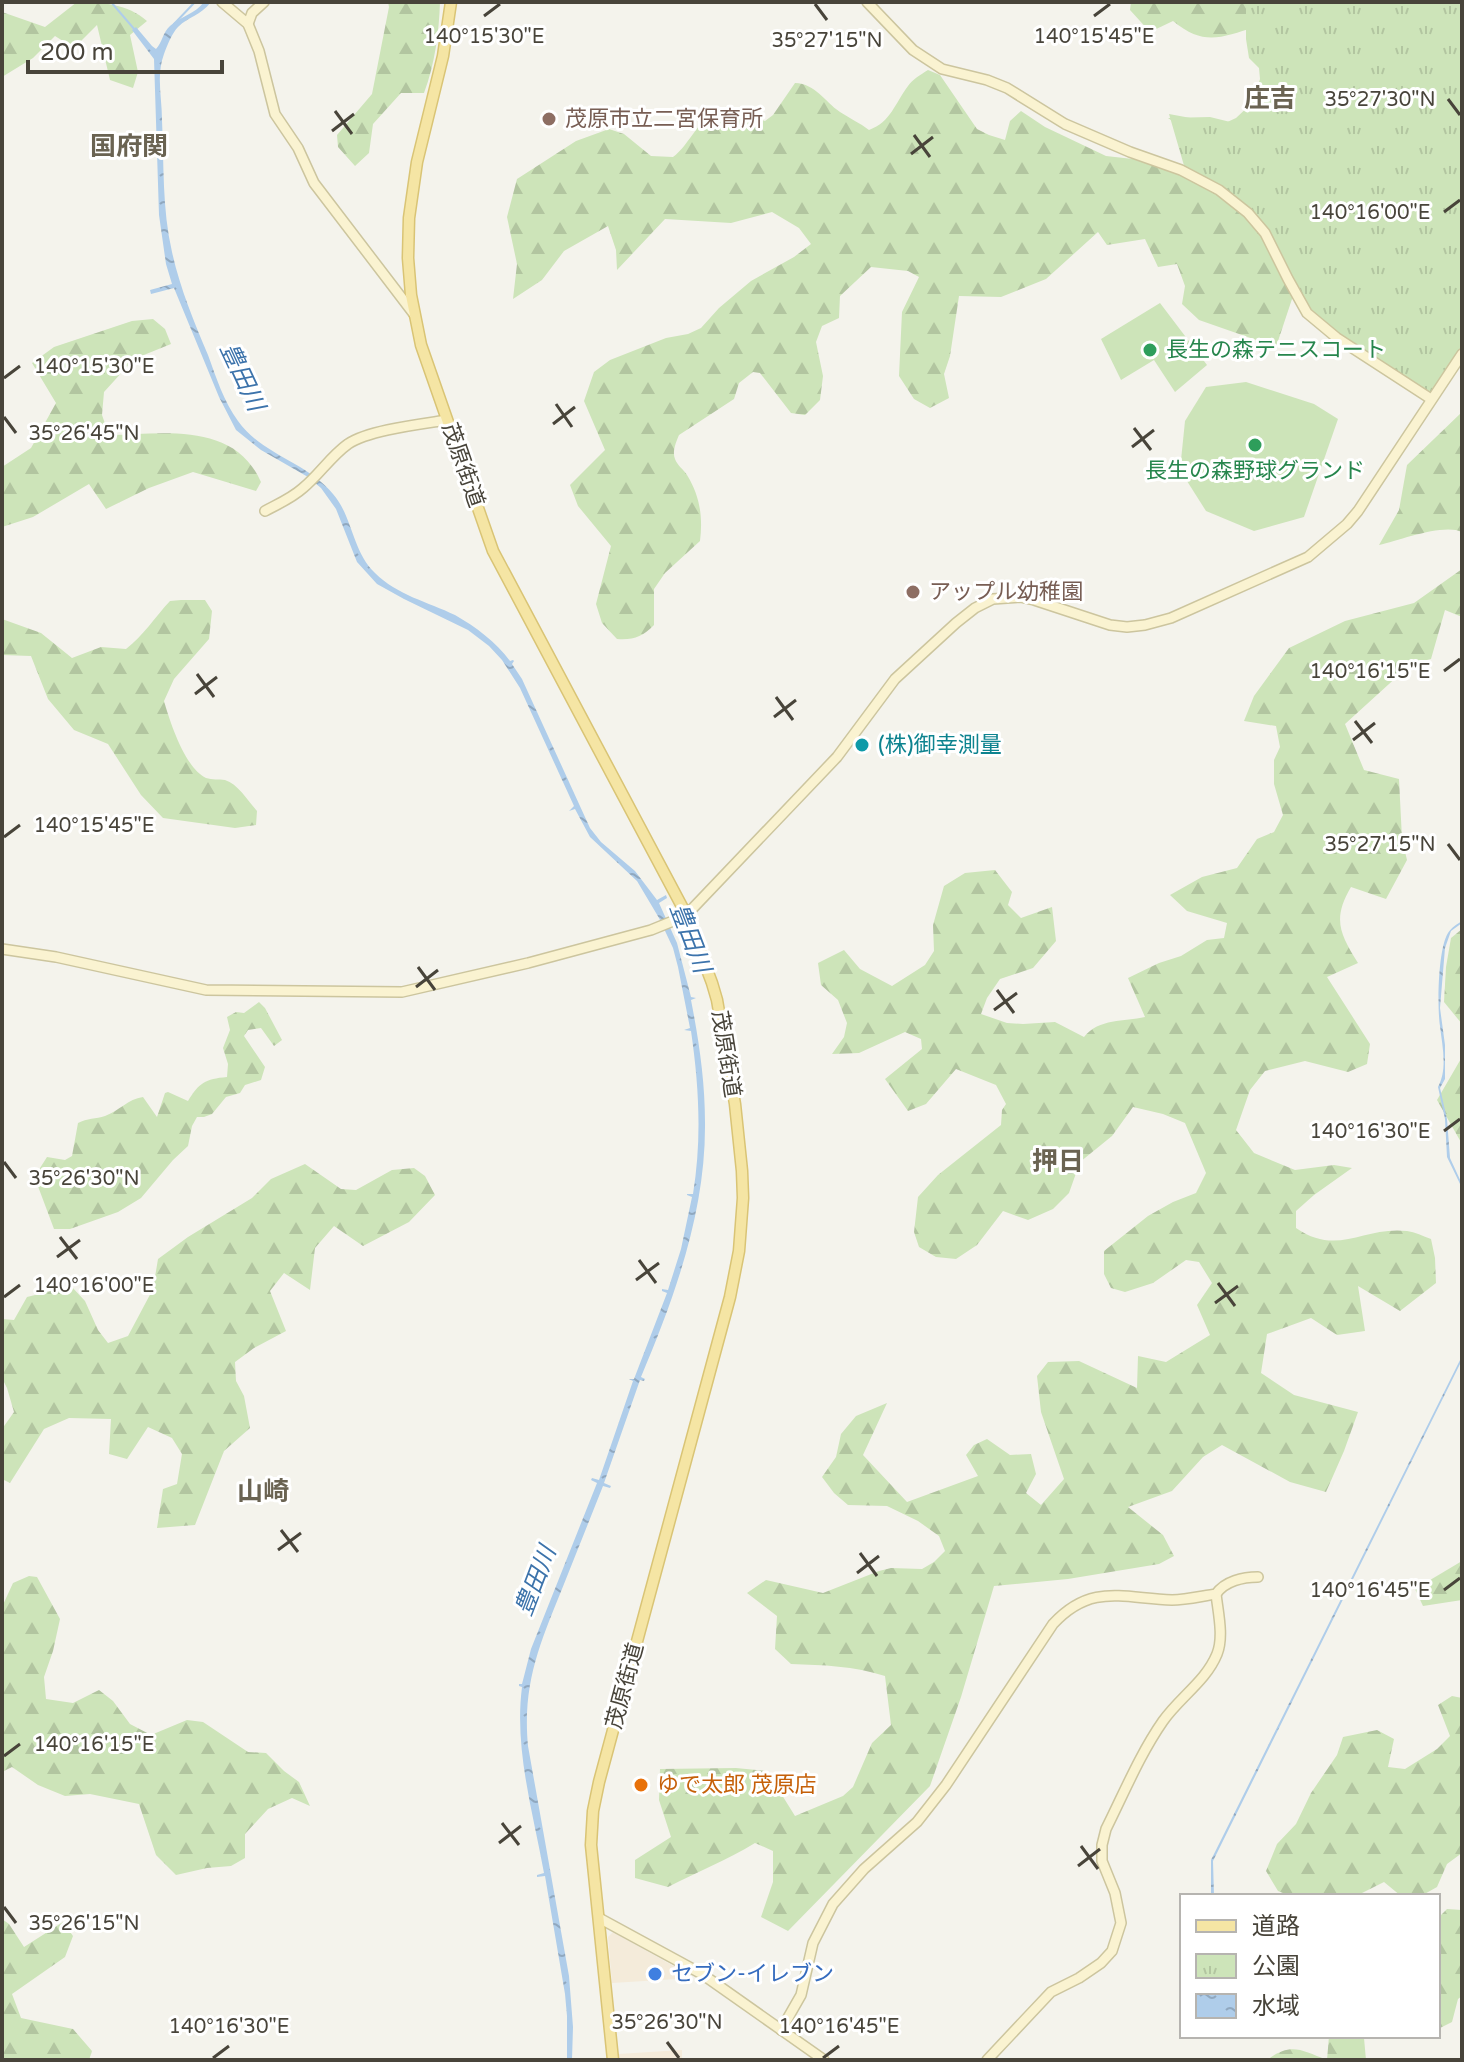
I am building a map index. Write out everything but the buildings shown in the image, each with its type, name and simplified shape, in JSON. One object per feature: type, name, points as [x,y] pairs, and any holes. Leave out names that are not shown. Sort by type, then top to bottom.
[{"type":"main road","name":"茂原街道","points":[[451,2],[443,56],[411,199],[408,258],[411,295],[421,345],[493,551],[682,917],[717,1000],[735,1104],[742,1171],[739,1251],[730,1297],[593,1811],[593,1877],[613,2060]]},
{"type":"street","points":[[222,2],[248,24],[259,51],[275,114],[298,148],[314,183],[414,315]]},
{"type":"street","points":[[248,24],[252,13],[264,2]]},
{"type":"street","points":[[867,2],[913,50],[942,69],[1007,88],[1065,124],[1181,170],[1219,190],[1248,213],[1265,233],[1307,313],[1337,338],[1431,399]]},
{"type":"street","points":[[2,949],[56,957],[206,990],[391,992],[482,974],[651,930],[682,917],[693,908],[837,757],[895,679],[975,608],[993,599],[1020,597],[1110,625],[1145,625],[1171,618],[1308,557],[1340,531],[1358,511],[1462,354]]},
{"type":"street","points":[[265,511],[293,497],[355,440],[447,420]]},
{"type":"street","points":[[987,2060],[1051,1992],[1079,1978],[1112,1951],[1121,1923],[1115,1893],[1102,1861],[1106,1829],[1161,1724],[1210,1669],[1218,1653],[1221,1642],[1216,1594],[1230,1583],[1246,1577],[1258,1577]]},
{"type":"street","points":[[781,2030],[801,1995],[813,1943],[833,1904],[864,1869],[917,1822],[946,1785],[1053,1624],[1065,1611],[1093,1597],[1110,1595],[1176,1600],[1216,1594]]},
{"type":"street","points":[[599,1918],[702,1974],[824,2060]]},
{"type":"shaded area","points":[[613,1932],[677,1968],[677,1979],[612,1983],[608,1937]]},
{"type":"shaded area","points":[[682,2050],[682,2060],[618,2060],[618,2054]]},
{"type":"green space","points":[[77,2],[123,8],[147,21],[130,35],[138,72],[133,88],[110,80],[97,25],[74,48],[55,36],[33,58],[2,77],[2,12],[45,27]]},
{"type":"green space","points":[[388,2],[440,2],[434,59],[424,93],[401,93],[373,124],[369,153],[355,166],[338,147],[337,135],[372,94]]},
{"type":"green space","points":[[1131,2],[1462,2],[1307,283],[1292,299],[1276,347],[1199,320],[1182,304],[1185,286],[1177,264],[1158,267],[1145,239],[1107,245],[1098,232],[1046,279],[1001,297],[959,296],[950,356],[944,374],[949,398],[930,408],[914,399],[899,376],[902,312],[919,277],[908,271],[871,267],[840,296],[839,318],[822,326],[816,342],[823,376],[820,400],[805,415],[791,413],[760,373],[753,372],[739,383],[734,399],[679,435],[674,456],[698,499],[700,541],[665,573],[654,589],[654,625],[637,637],[617,639],[602,623],[596,604],[611,546],[578,506],[570,485],[605,450],[584,401],[594,372],[610,360],[701,328],[751,281],[811,244],[799,228],[772,212],[731,223],[665,219],[617,270],[616,250],[608,226],[564,251],[542,280],[513,299],[517,264],[507,217],[517,179],[576,141],[609,129],[624,134],[651,156],[673,157],[715,111],[732,109],[765,121],[773,115],[795,83],[809,86],[840,112],[869,130],[888,117],[910,84],[928,70],[940,75],[977,129],[1005,140],[1010,121],[1021,111],[1045,127],[1106,156],[1195,169],[1207,145],[1168,118],[1210,117],[1271,132],[1256,27],[1213,38],[1195,34],[1173,21],[1150,32],[1130,10]]},
{"type":"green space","points":[[1246,2],[1462,2],[1462,350],[1429,395],[1328,328],[1309,309],[1266,230],[1185,169],[1169,114],[1223,124],[1236,118],[1252,103],[1260,79],[1259,68],[1249,58]]},
{"type":"green space","name":"長生の森テニスコート","points":[[1160,303],[1207,365],[1175,392],[1154,360],[1121,380],[1101,339]]},
{"type":"green space","points":[[153,319],[165,329],[171,344],[134,359],[104,392],[102,415],[109,435],[174,433],[215,440],[249,462],[261,482],[256,491],[193,472],[149,488],[106,509],[89,484],[33,517],[2,527],[2,467],[31,448],[56,403],[32,363],[54,347],[132,321]]},
{"type":"green space","name":"長生の森野球グランド","points":[[1246,382],[1314,404],[1338,419],[1304,517],[1254,531],[1206,511],[1180,470],[1185,421],[1206,387]]},
{"type":"green space","points":[[1462,412],[1462,532],[1433,531],[1379,545],[1399,510],[1407,465]]},
{"type":"green space","points":[[1462,569],[1462,617],[1445,610],[1431,659],[1411,664],[1345,724],[1364,770],[1399,779],[1402,839],[1407,860],[1386,899],[1351,887],[1340,917],[1343,935],[1358,963],[1327,977],[1370,1044],[1367,1064],[1348,1072],[1305,1061],[1265,1071],[1250,1090],[1236,1130],[1254,1153],[1295,1170],[1334,1165],[1352,1168],[1296,1211],[1296,1228],[1325,1240],[1391,1231],[1410,1232],[1431,1239],[1436,1283],[1400,1311],[1358,1286],[1365,1331],[1337,1335],[1311,1318],[1267,1334],[1261,1373],[1294,1395],[1358,1412],[1326,1492],[1290,1482],[1222,1445],[1203,1457],[1172,1491],[1128,1507],[1163,1535],[1174,1556],[1159,1564],[1068,1579],[994,1586],[961,1697],[930,1786],[788,1931],[761,1917],[773,1882],[773,1851],[755,1843],[668,1887],[635,1878],[635,1860],[671,1837],[659,1800],[660,1769],[736,1768],[767,1771],[795,1816],[843,1796],[853,1787],[872,1743],[891,1725],[885,1676],[850,1668],[791,1664],[775,1649],[777,1616],[747,1593],[766,1580],[823,1593],[891,1568],[922,1569],[945,1551],[939,1536],[918,1521],[887,1506],[848,1505],[822,1477],[836,1457],[841,1434],[856,1416],[887,1403],[863,1455],[907,1502],[978,1476],[966,1455],[974,1445],[987,1439],[1010,1455],[1031,1454],[1036,1474],[1026,1493],[1041,1505],[1064,1479],[1041,1412],[1037,1376],[1048,1362],[1079,1361],[1137,1388],[1138,1356],[1166,1362],[1210,1335],[1197,1305],[1212,1283],[1199,1262],[1186,1260],[1153,1283],[1125,1292],[1111,1288],[1104,1274],[1104,1251],[1148,1216],[1196,1193],[1206,1173],[1185,1123],[1133,1107],[1112,1136],[1080,1162],[1069,1193],[1053,1209],[1028,1220],[1003,1211],[977,1245],[956,1259],[936,1257],[919,1247],[914,1232],[918,1197],[938,1175],[1001,1125],[1002,1110],[1006,1104],[996,1085],[956,1069],[926,1104],[908,1111],[885,1079],[922,1049],[921,1039],[905,1032],[859,1053],[832,1054],[844,1037],[847,1023],[838,1000],[821,985],[818,963],[844,950],[860,969],[892,986],[925,965],[934,951],[933,925],[944,886],[965,873],[995,870],[1012,892],[1008,905],[1021,918],[1052,907],[1056,941],[1033,968],[1000,979],[981,1014],[1007,1023],[1055,1022],[1084,1037],[1104,1024],[1145,1017],[1128,978],[1181,956],[1207,940],[1224,938],[1227,923],[1187,911],[1170,895],[1202,877],[1237,868],[1257,839],[1274,832],[1283,815],[1274,784],[1274,760],[1280,747],[1276,726],[1244,721],[1254,696],[1289,648],[1345,621],[1414,603]]},
{"type":"green space","points":[[205,600],[212,611],[209,639],[174,679],[164,701],[170,720],[191,765],[206,778],[225,780],[238,789],[257,811],[256,825],[235,828],[163,818],[141,795],[108,744],[74,730],[48,699],[31,656],[2,655],[2,619],[41,633],[72,658],[101,647],[126,649],[170,601]]},
{"type":"green space","points":[[1462,929],[1462,1024],[1444,1002],[1451,938]]},
{"type":"green space","points":[[259,1002],[282,1040],[274,1046],[261,1028],[248,1030],[244,1036],[265,1067],[261,1080],[245,1085],[240,1093],[226,1097],[212,1114],[197,1117],[188,1146],[141,1198],[118,1212],[70,1229],[54,1229],[36,1181],[47,1157],[65,1160],[72,1156],[78,1123],[81,1121],[105,1116],[143,1097],[157,1117],[165,1093],[188,1101],[203,1083],[227,1077],[228,1064],[223,1048],[230,1030],[227,1017],[236,1012],[244,1013]]},
{"type":"green space","points":[[1462,1057],[1462,1144],[1437,1100]]},
{"type":"green space","points":[[305,1164],[341,1189],[356,1190],[392,1170],[414,1168],[425,1176],[435,1195],[409,1222],[363,1246],[334,1226],[315,1248],[310,1290],[284,1273],[270,1291],[286,1331],[235,1362],[236,1381],[244,1396],[250,1428],[224,1451],[195,1525],[157,1528],[163,1489],[177,1484],[182,1454],[172,1438],[148,1427],[127,1459],[109,1454],[111,1419],[69,1418],[44,1429],[10,1483],[2,1479],[2,1429],[14,1412],[2,1378],[2,1319],[14,1320],[27,1297],[71,1286],[85,1301],[98,1330],[108,1343],[128,1336],[153,1289],[158,1259],[252,1198],[271,1179]]},
{"type":"green space","points":[[1462,1561],[1462,1600],[1423,1606],[1415,1589]]},
{"type":"green space","points":[[29,1576],[37,1577],[60,1619],[44,1677],[46,1699],[73,1703],[99,1690],[113,1701],[130,1724],[151,1735],[187,1720],[203,1722],[248,1752],[266,1753],[299,1782],[310,1806],[292,1798],[268,1809],[245,1834],[245,1858],[231,1866],[176,1875],[156,1855],[139,1804],[90,1794],[65,1796],[38,1785],[12,1767],[2,1772],[2,1607],[13,1583]]},
{"type":"green space","points":[[1452,1696],[1462,1698],[1462,1853],[1447,1864],[1437,1887],[1425,1894],[1399,1894],[1384,1882],[1360,1894],[1285,1894],[1278,1891],[1266,1871],[1277,1844],[1296,1824],[1311,1793],[1337,1755],[1343,1737],[1377,1730],[1394,1739],[1388,1767],[1405,1769],[1437,1749],[1450,1736],[1438,1705]]},
{"type":"green space","points":[[1447,1909],[1462,1910],[1462,1996],[1458,1999],[1452,2022],[1440,2028],[1440,1916]]},
{"type":"green space","points":[[2,1919],[9,1924],[24,1947],[63,1922],[73,1936],[65,1957],[12,1994],[21,2018],[73,2029],[92,2051],[89,2060],[2,2060]]},
{"type":"green space","points":[[1329,2038],[1364,2038],[1366,2060],[1327,2060]]},
{"type":"green space","points":[[1290,2049],[1327,2060],[1267,2060]]},
{"type":"water","points":[[204,2],[211,2],[176,30],[160,70],[164,186],[166,219],[179,279],[224,398],[248,433],[311,474],[333,494],[345,513],[362,555],[375,573],[403,593],[463,620],[492,641],[510,661],[514,661],[512,664],[522,679],[590,828],[601,842],[635,871],[657,900],[666,895],[667,898],[659,903],[677,943],[691,997],[696,998],[691,1000],[701,1061],[705,1122],[704,1155],[694,1220],[676,1284],[641,1377],[645,1379],[640,1380],[604,1483],[611,1486],[603,1486],[548,1624],[535,1662],[528,1702],[528,1746],[569,1976],[572,2060],[567,2060],[565,1994],[545,1876],[537,1877],[544,1873],[523,1757],[522,1687],[519,1684],[522,1684],[531,1649],[597,1483],[591,1480],[599,1480],[633,1381],[629,1379],[634,1379],[667,1293],[662,1289],[668,1290],[681,1249],[692,1197],[687,1194],[693,1194],[698,1153],[698,1092],[691,1031],[684,1030],[690,1028],[678,967],[659,918],[637,881],[590,837],[575,809],[569,811],[574,806],[520,688],[502,660],[468,630],[377,584],[357,562],[336,509],[321,488],[261,450],[236,430],[174,288],[151,294],[150,290],[172,284],[159,215],[154,59],[132,30],[136,27],[156,49],[170,26]]},
{"type":"water","points":[[1462,921],[1451,931],[1445,948],[1440,1008],[1445,1079],[1440,1088],[1447,1119],[1450,1158],[1462,1188],[1447,1157],[1445,1119],[1438,1087],[1444,1065],[1439,1017],[1442,951],[1448,933]]},
{"type":"water","points":[[1462,1356],[1213,1861],[1214,1894],[1211,1894],[1211,1860]]},
{"type":"waterway","points":[[111,2],[135,30]]},
{"type":"waterway","name":"豊田川","points":[[174,24],[195,2]]},
{"type":"place","name":"茂原市立二宮保育所","points":[[549,119]]},
{"type":"place","name":"長生の森テニスコート","points":[[1150,350]]},
{"type":"place","name":"長生の森野球グランド","points":[[1255,445]]},
{"type":"place","name":"アップル幼稚園","points":[[913,592]]},
{"type":"place","name":"(株)御幸測量","points":[[862,745]]},
{"type":"place","name":"ゆで太郎 茂原店","points":[[641,1785]]},
{"type":"place","name":"セブン-イレブン","points":[[655,1974]]},
{"type":"district","name":"庄吉","points":[[1270,98]]},
{"type":"district","name":"国府関","points":[[129,146]]},
{"type":"district","name":"押日","points":[[1058,1161]]},
{"type":"district","name":"山崎","points":[[263,1491]]}]
